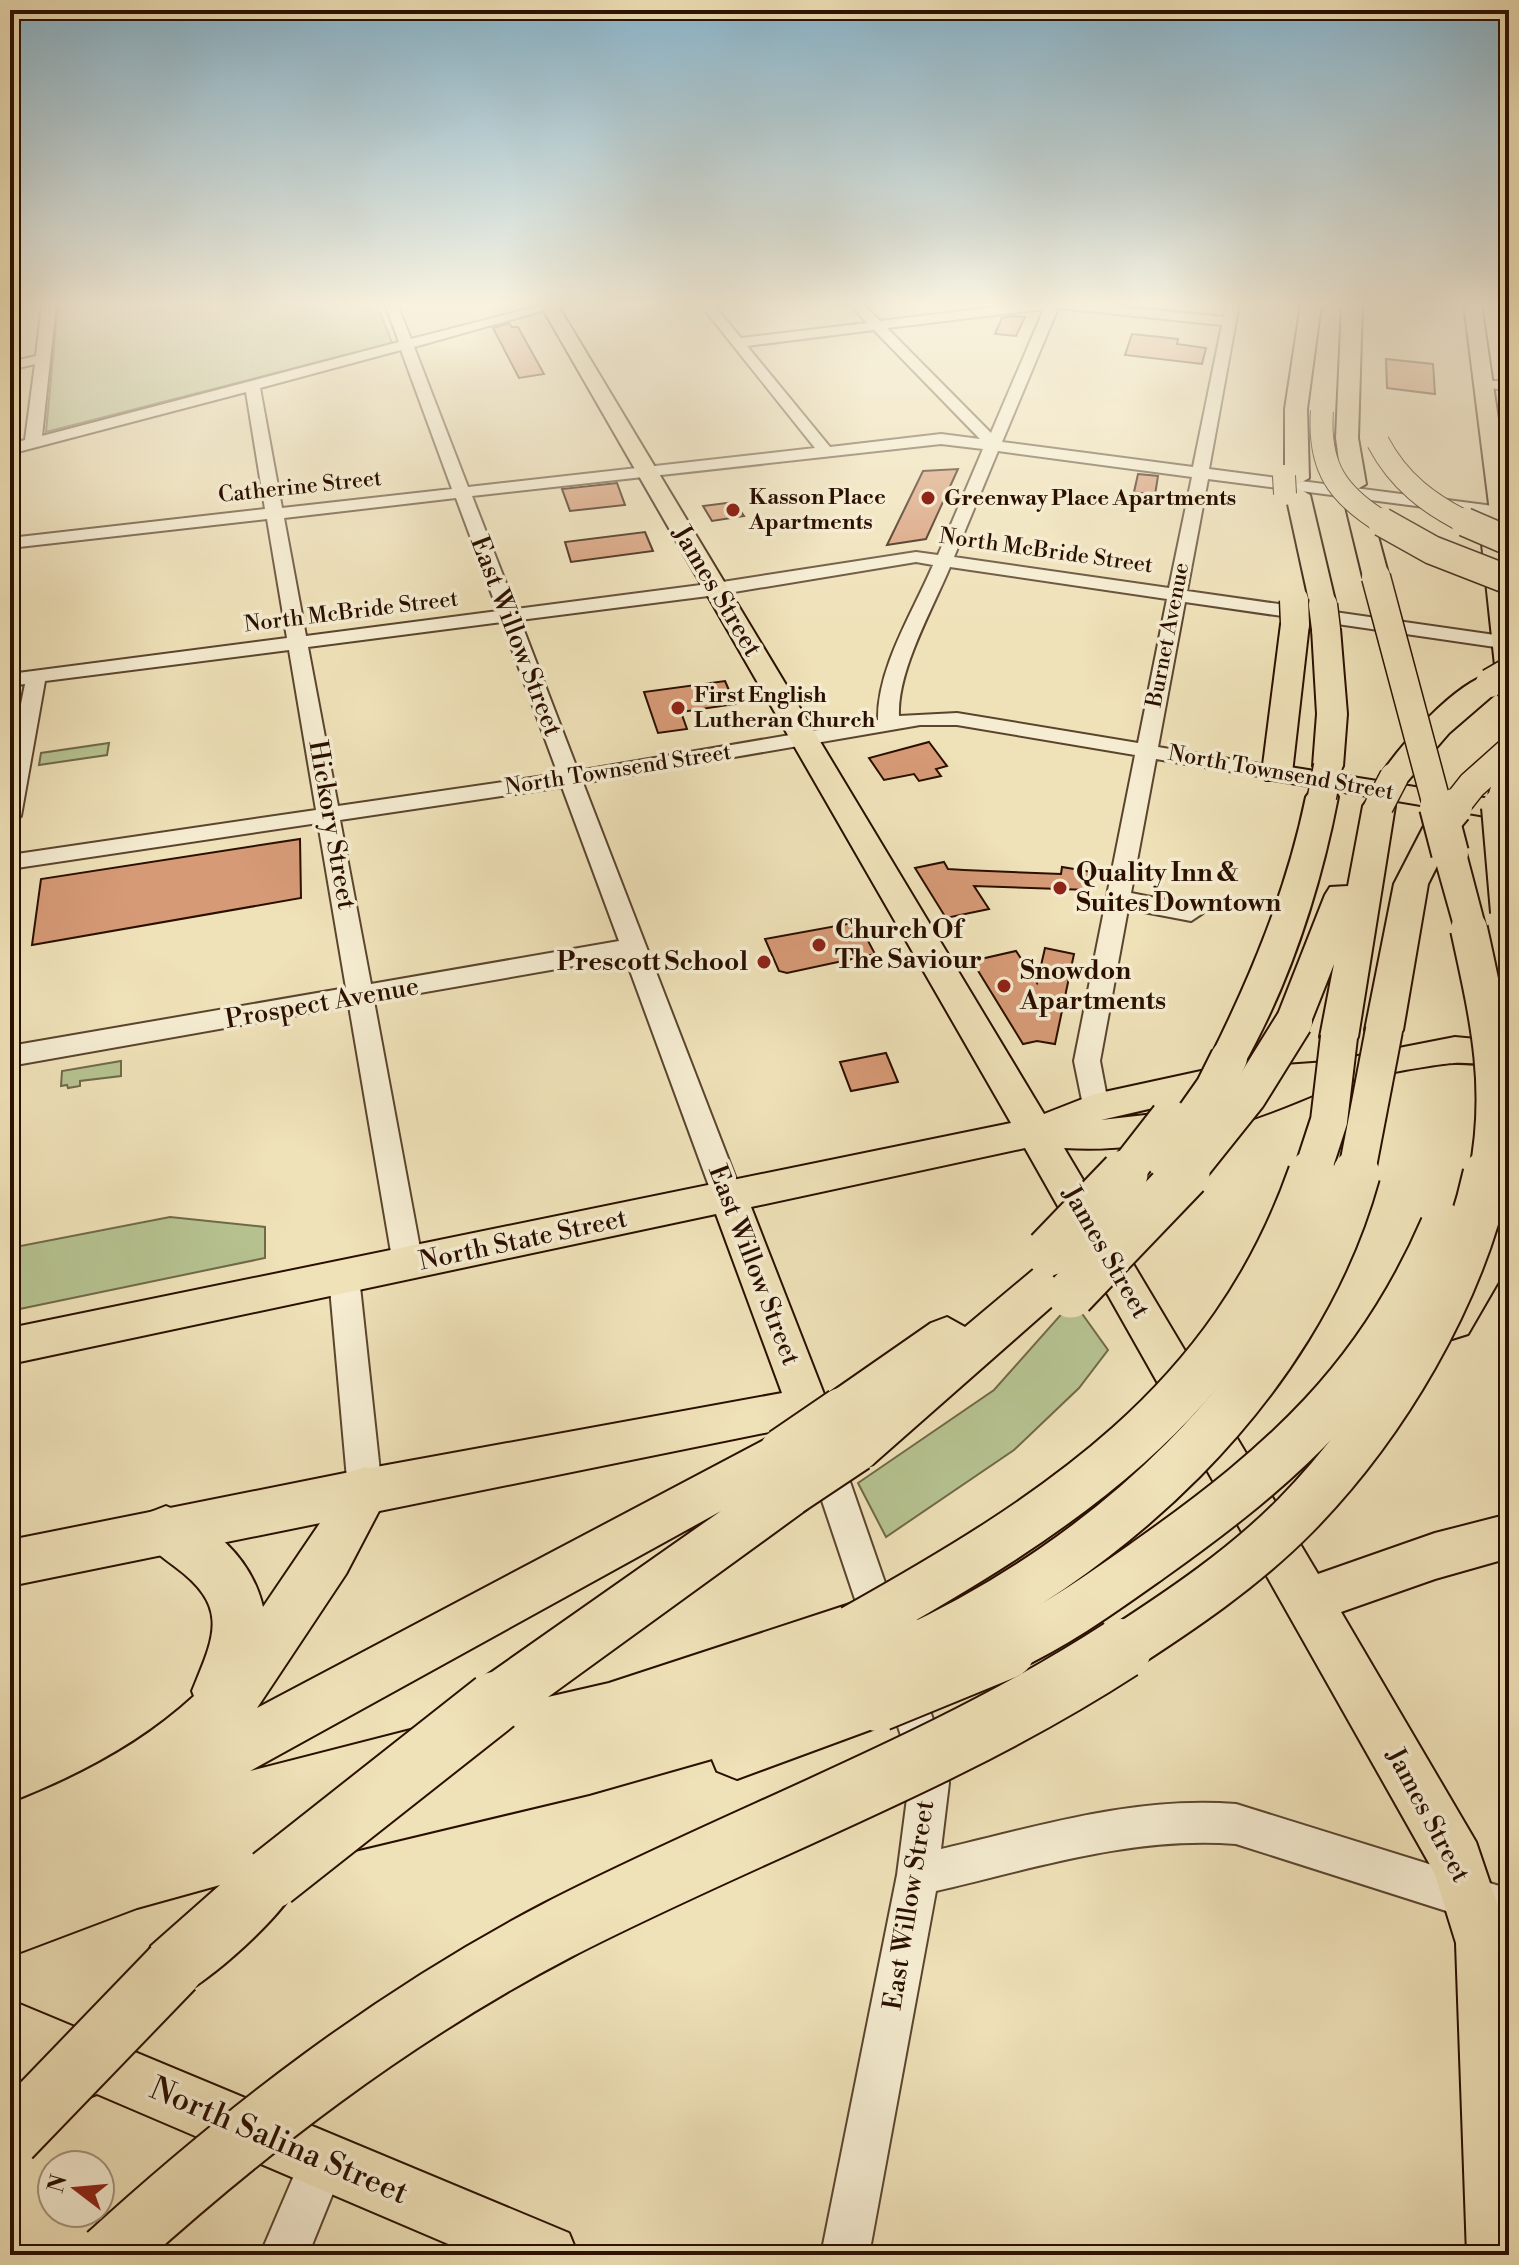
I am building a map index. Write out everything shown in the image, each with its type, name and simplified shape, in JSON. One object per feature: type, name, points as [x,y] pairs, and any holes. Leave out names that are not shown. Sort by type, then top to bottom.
[{"type":"highway","points":[[1277,773],[1294,612],[1291,486],[1296,410]]},
{"type":"highway","points":[[1322,410],[1324,461],[1359,505],[1418,544],[1509,580]]},
{"type":"highway","points":[[1348,410],[1347,438],[1355,494],[1376,577],[1489,921],[1496,1074],[1489,1175],[1432,1332],[1411,1370]]},
{"type":"highway","points":[[1375,416],[1378,442],[1396,474],[1425,499],[1465,522],[1509,541]]},
{"type":"highway","points":[[10,2137],[173,1968],[272,1878],[787,1472],[836,1422],[955,1390],[1017,1348],[1060,1273],[1089,1248],[1169,1153],[1214,1088],[1217,1061],[1275,953],[1317,827],[1332,714],[1324,617],[1291,486]]},
{"type":"highway","points":[[1060,1273],[1141,1223],[1223,1126],[1275,1058],[1318,966],[1352,866],[1386,792],[1421,741],[1453,710],[1503,677]]},
{"type":"highway","points":[[10,1877],[171,1821],[414,1755],[609,1710],[869,1665],[933,1643],[1082,1548],[1196,1446],[1244,1388],[1288,1324],[1335,1236],[1372,1101],[1411,884],[1443,820],[1472,785],[1509,752]]},
{"type":"highway","points":[[869,1665],[966,1667],[1023,1640],[1105,1591],[1200,1525],[1300,1441],[1369,1366],[1432,1262],[1465,1170],[1472,1126],[1476,1027],[1499,809],[1509,775]]},
{"type":"highway","points":[[10,1926],[137,1879],[315,1830],[589,1766],[707,1757],[741,1750],[869,1665],[971,1564],[1072,1496],[1177,1405],[1263,1287],[1291,1234],[1327,1131],[1333,1056],[1386,792]]},
{"type":"highway","points":[[108,2255],[170,2197],[282,2108],[399,2025],[556,1931],[942,1750],[1072,1684],[1191,1605],[1282,1530],[1356,1448],[1411,1370],[1468,1300],[1492,1250],[1509,1196]]},
{"type":"highway","points":[[10,1860],[139,1801],[787,1472]]},
{"type":"highway","points":[[10,1833],[122,1781],[219,1709],[267,1646],[345,1531],[365,1490]]},
{"type":"highway","points":[[166,1530],[217,1568],[231,1586],[237,1606],[238,1638],[231,1665],[192,1732]]},
{"type":"main road","name":"James Street","points":[[612,410],[1309,1600],[1457,1861],[1490,1904],[1483,1943],[1498,2255]]},
{"type":"main road","points":[[1487,410],[1506,517],[1491,525],[1507,643],[1503,677]]},
{"type":"main road","name":"North Townsend Street","points":[[1277,773],[1509,811]]},
{"type":"main road","name":"North State Street","points":[[10,1346],[1036,1132],[1095,1108],[1333,1056],[1472,1051],[1509,1055]]},
{"type":"main road","name":"North State Street","points":[[1036,1132],[1113,1137],[1263,1105],[1333,1056]]},
{"type":"main road","name":"East Willow Street","points":[[728,1197],[836,1422]]},
{"type":"main road","points":[[10,1563],[365,1490],[836,1422]]},
{"type":"main road","points":[[1309,1600],[1435,1556],[1509,1536]]},
{"type":"main road","name":"North Salina Street","points":[[10,2028],[547,2255]]},
{"type":"main road","points":[[10,2071],[120,2072]]},
{"type":"street","points":[[33,443],[37,410]]},
{"type":"street","points":[[10,449],[161,410]]},
{"type":"street","name":"Hickory Street","points":[[257,410],[363,996],[408,1264]]},
{"type":"street","name":"East Willow Street","points":[[430,410],[728,1197]]},
{"type":"street","points":[[791,410],[825,451]]},
{"type":"street","points":[[960,410],[994,445]]},
{"type":"street","points":[[889,724],[888,700],[894,678],[1009,410]]},
{"type":"street","name":"Burnet Avenue","points":[[1095,1108],[1087,1061],[1212,410]]},
{"type":"street","name":"Catherine Street","points":[[10,543],[934,439],[1506,517]]},
{"type":"street","name":"North McBride Street","points":[[10,680],[716,589],[901,559],[945,559],[1507,643]]},
{"type":"street","points":[[10,816],[20,713],[36,677]]},
{"type":"street","name":"North Townsend Street","points":[[10,862],[570,779],[889,724],[942,718],[1277,773]]},
{"type":"street","points":[[1120,899],[1191,913]]},
{"type":"street","name":"Prospect Avenue","points":[[10,1056],[634,947]]},
{"type":"street","points":[[344,1277],[365,1490]]},
{"type":"street","name":"East Willow Street","points":[[836,1422],[924,1748],[929,1783],[918,1875],[845,2255]]},
{"type":"street","points":[[918,1875],[1132,1827],[1204,1819],[1236,1824],[1490,1904]]},
{"type":"street","points":[[284,2255],[323,2161]]},
{"type":"green space","points":[[48,410],[133,410],[46,432]]},
{"type":"green space","points":[[109,743],[107,755],[39,765],[41,753]]},
{"type":"green space","points":[[121,1061],[121,1076],[80,1081],[80,1086],[68,1088],[67,1085],[61,1086],[62,1071]]},
{"type":"green space","points":[[170,1217],[265,1227],[265,1258],[10,1311],[10,1248]]},
{"type":"green space","points":[[1073,1301],[1108,1350],[1079,1388],[1014,1450],[886,1537],[858,1483],[994,1390]]},
{"type":"building","name":"Greenway Place Apartments","points":[[958,469],[926,539],[887,545],[923,471]]},
{"type":"building","points":[[1138,474],[1158,476],[1155,495],[1134,492]]},
{"type":"building","points":[[617,483],[625,505],[570,511],[562,489]]},
{"type":"building","name":"Kasson Place Apartments","points":[[734,502],[744,516],[712,521],[703,506]]},
{"type":"building","points":[[645,532],[653,551],[571,562],[565,542]]},
{"type":"building","name":"First English Lutheran Church","points":[[725,681],[735,704],[681,712],[687,729],[658,733],[644,692]]},
{"type":"building","points":[[929,742],[947,766],[936,769],[941,776],[919,781],[914,774],[884,780],[869,758]]},
{"type":"building","points":[[300,839],[301,898],[32,945],[41,879]]},
{"type":"building","name":"Quality Inn & Suites Downtown","points":[[944,862],[948,869],[1061,874],[1062,867],[1092,872],[1089,890],[974,886],[989,909],[946,918],[915,868]]},
{"type":"building","name":"Church Of The Saviour","points":[[858,922],[875,954],[787,973],[779,971],[765,939]]},
{"type":"building","name":"Snowdon Apartments","points":[[1045,948],[1074,954],[1055,1044],[1037,1041],[1023,1044],[972,961],[1016,951],[1037,983]]},
{"type":"building","points":[[886,1053],[898,1082],[851,1091],[840,1062]]},
{"type":"place","name":"Greenway Place Apartments","points":[[928,498]]},
{"type":"place","name":"Kasson Place Apartments","points":[[733,510]]},
{"type":"place","name":"First English Lutheran Church","points":[[678,708]]},
{"type":"place","name":"Quality Inn & Suites Downtown","points":[[1060,888]]},
{"type":"place","name":"Church Of The Saviour","points":[[819,945]]},
{"type":"place","name":"Prescott School","points":[[764,962]]},
{"type":"place","name":"Snowdon Apartments","points":[[1004,986]]}]
